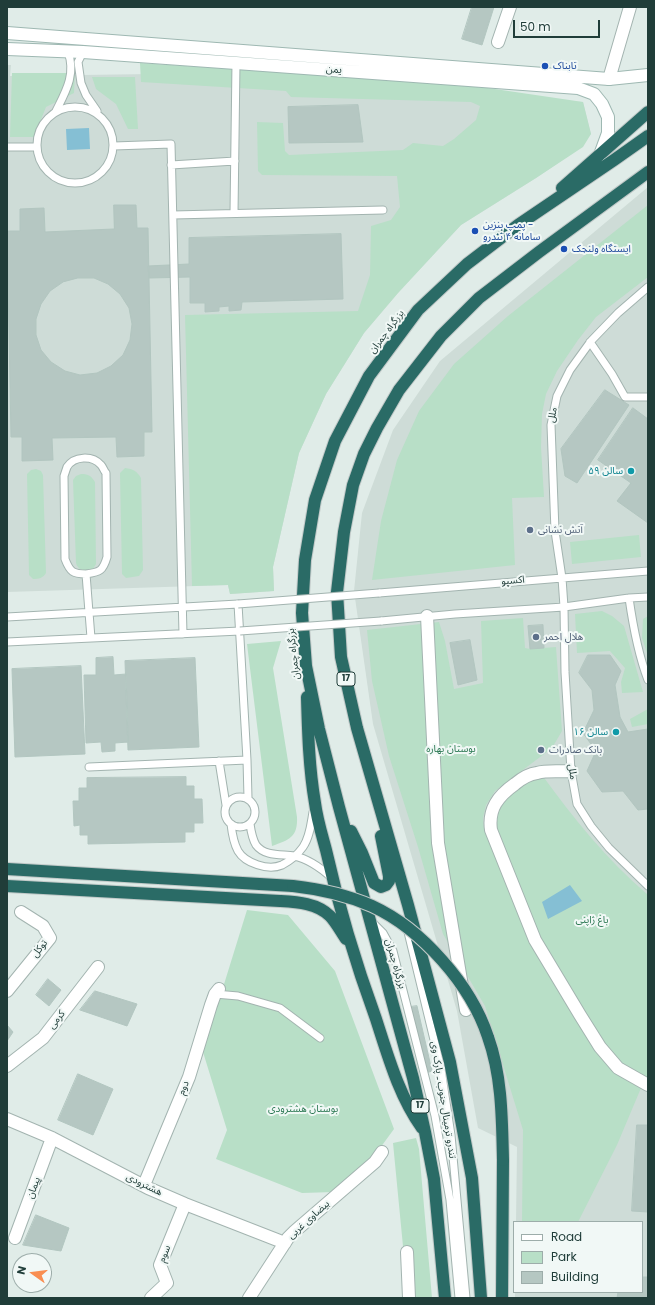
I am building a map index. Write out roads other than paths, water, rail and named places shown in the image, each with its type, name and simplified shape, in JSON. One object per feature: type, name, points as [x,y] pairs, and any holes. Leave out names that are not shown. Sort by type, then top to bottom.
[{"type":"highway","points":[[518,225],[648,112]]},
{"type":"highway","name":"بزرگراه چمران","points":[[445,1298],[434,1179],[425,1132],[413,1078],[319,729],[306,666],[302,613],[305,560],[315,500],[335,441],[369,376],[418,310],[468,264],[518,225],[648,136]]},
{"type":"highway","name":"17","points":[[481,1298],[470,1171],[450,1062],[408,905],[357,728],[341,657],[337,592],[344,532],[353,485],[364,454],[399,390],[441,336],[485,294],[539,252],[648,172]]},
{"type":"highway","points":[[306,666],[308,743],[315,804],[332,878],[353,950],[388,1056],[403,1096],[425,1132]]},
{"type":"highway","points":[[339,807],[362,853],[371,879],[377,886],[381,887],[386,885],[389,881],[389,876],[383,846],[376,792]]},
{"type":"highway","points":[[7,869],[293,886],[322,890],[357,900],[382,911],[421,939],[453,973],[471,998],[480,1016],[495,1059],[501,1100],[503,1160],[502,1298]]},
{"type":"highway","points":[[7,886],[280,900],[305,904],[324,910],[331,917],[353,950]]},
{"type":"street","points":[[498,42],[510,7]]},
{"type":"street","points":[[608,79],[630,7]]},
{"type":"street","name":"یمن","points":[[7,33],[608,79],[648,75]]},
{"type":"street","name":"یمن","points":[[7,49],[83,52],[578,88],[594,94],[602,104],[608,117],[608,133],[600,155]]},
{"type":"street","points":[[426,616],[438,843],[466,1010]]},
{"type":"street","points":[[571,771],[539,772],[530,774],[506,790],[495,802],[490,816],[491,830],[535,940],[580,1016],[600,1047],[618,1068],[648,1085]]},
{"type":"street","name":"توکل","points":[[7,991],[50,938],[43,926],[21,912]]},
{"type":"street","name":"کرمی","points":[[7,1066],[43,1038],[98,966]]},
{"type":"street","name":"دوم","points":[[144,1185],[189,1078],[217,991]]},
{"type":"street","name":"هشترودی","points":[[7,1119],[52,1138],[144,1185],[185,1204],[285,1243]]},
{"type":"street","name":"پیمان","points":[[15,1238],[52,1138]]},
{"type":"street","name":"بیضاوی غربی","points":[[250,1298],[285,1243],[295,1231],[375,1162],[382,1152]]},
{"type":"street","name":"سوم","points":[[151,1298],[167,1283],[160,1265],[185,1204]]},
{"type":"street","points":[[407,1252],[409,1298]]},
{"type":"lane","points":[[56,111],[71,77],[71,61],[68,52]]},
{"type":"lane","points":[[83,52],[78,62],[81,83],[86,95],[107,123],[112,134],[114,146],[112,157],[106,168],[98,176],[87,182],[76,184],[64,182],[53,177],[45,169],[39,158],[37,147],[38,136],[42,126],[48,118],[56,111],[67,107],[78,106],[90,109],[100,115]]},
{"type":"lane","points":[[234,214],[236,63]]},
{"type":"lane","points":[[114,146],[171,144],[183,634]]},
{"type":"lane","points":[[7,147],[37,147]]},
{"type":"lane","points":[[171,165],[235,161]]},
{"type":"lane","points":[[173,215],[384,210]]},
{"type":"lane","name":"ملل","points":[[648,287],[618,313],[590,342],[570,370],[556,396],[550,425],[555,531],[562,578],[564,607],[565,672],[571,771],[577,804],[591,826],[609,848],[648,886]]},
{"type":"lane","points":[[590,342],[625,396],[648,397]]},
{"type":"lane","points":[[84,458],[93,459],[101,465],[106,473],[107,557],[104,566],[98,572],[86,574],[76,574],[68,568],[65,559],[64,476],[68,467],[74,460],[84,458]]},
{"type":"lane","name":"اکسپو","points":[[7,617],[238,604],[648,571]]},
{"type":"lane","points":[[86,574],[90,638]]},
{"type":"lane","points":[[7,642],[240,631],[426,616],[564,607],[629,598],[648,597]]},
{"type":"lane","points":[[629,598],[632,625],[641,661],[648,680]]},
{"type":"lane","points":[[230,824],[240,827],[250,824],[253,821],[256,811],[255,806],[248,798],[238,604]]},
{"type":"lane","points":[[89,766],[247,760]]},
{"type":"lane","points":[[219,761],[226,805],[225,815],[230,824],[233,839],[238,851],[247,860],[256,864],[271,866],[281,865],[295,856],[304,846],[310,830],[315,804]]},
{"type":"lane","points":[[226,805],[233,798],[248,798]]},
{"type":"lane","points":[[250,824],[256,845],[263,851],[277,855],[295,856],[310,862],[332,878]]},
{"type":"lane","name":"تندرو ترمینال جنوب ـ پارک وی","points":[[408,905],[406,920],[408,936],[440,1069],[451,1135],[466,1298]]},
{"type":"lane","points":[[369,919],[383,933],[393,950],[435,1116],[450,1200],[459,1298]]},
{"type":"lane","points":[[217,991],[280,1008],[320,1038]]},
{"type":"water","points":[[89,128],[90,149],[67,150],[66,129]]},
{"type":"water","points":[[570,885],[582,901],[548,919],[542,902]]},
{"type":"place","name":"تابناک","points":[[545,66]]},
{"type":"place","name":"پمپ بنزین - سامانه ۴ تندرو","points":[[475,231]]},
{"type":"place","name":"ایستگاه ولنجک","points":[[564,249]]},
{"type":"place","name":"سالن ۵۹","points":[[631,471]]},
{"type":"place","name":"آتش نشانی","points":[[530,530]]},
{"type":"place","name":"هلال احمر","points":[[536,637]]},
{"type":"place","name":"سالن ۱۶","points":[[616,732]]},
{"type":"place","name":"بانک صادرات","points":[[541,750]]},
{"type":"park label","name":"بوستان بهاره","points":[[451,749]]},
{"type":"park label","name":"باغ ژاپنی","points":[[592,920]]},
{"type":"park label","name":"بوستان هشترودی","points":[[303,1109]]}]
